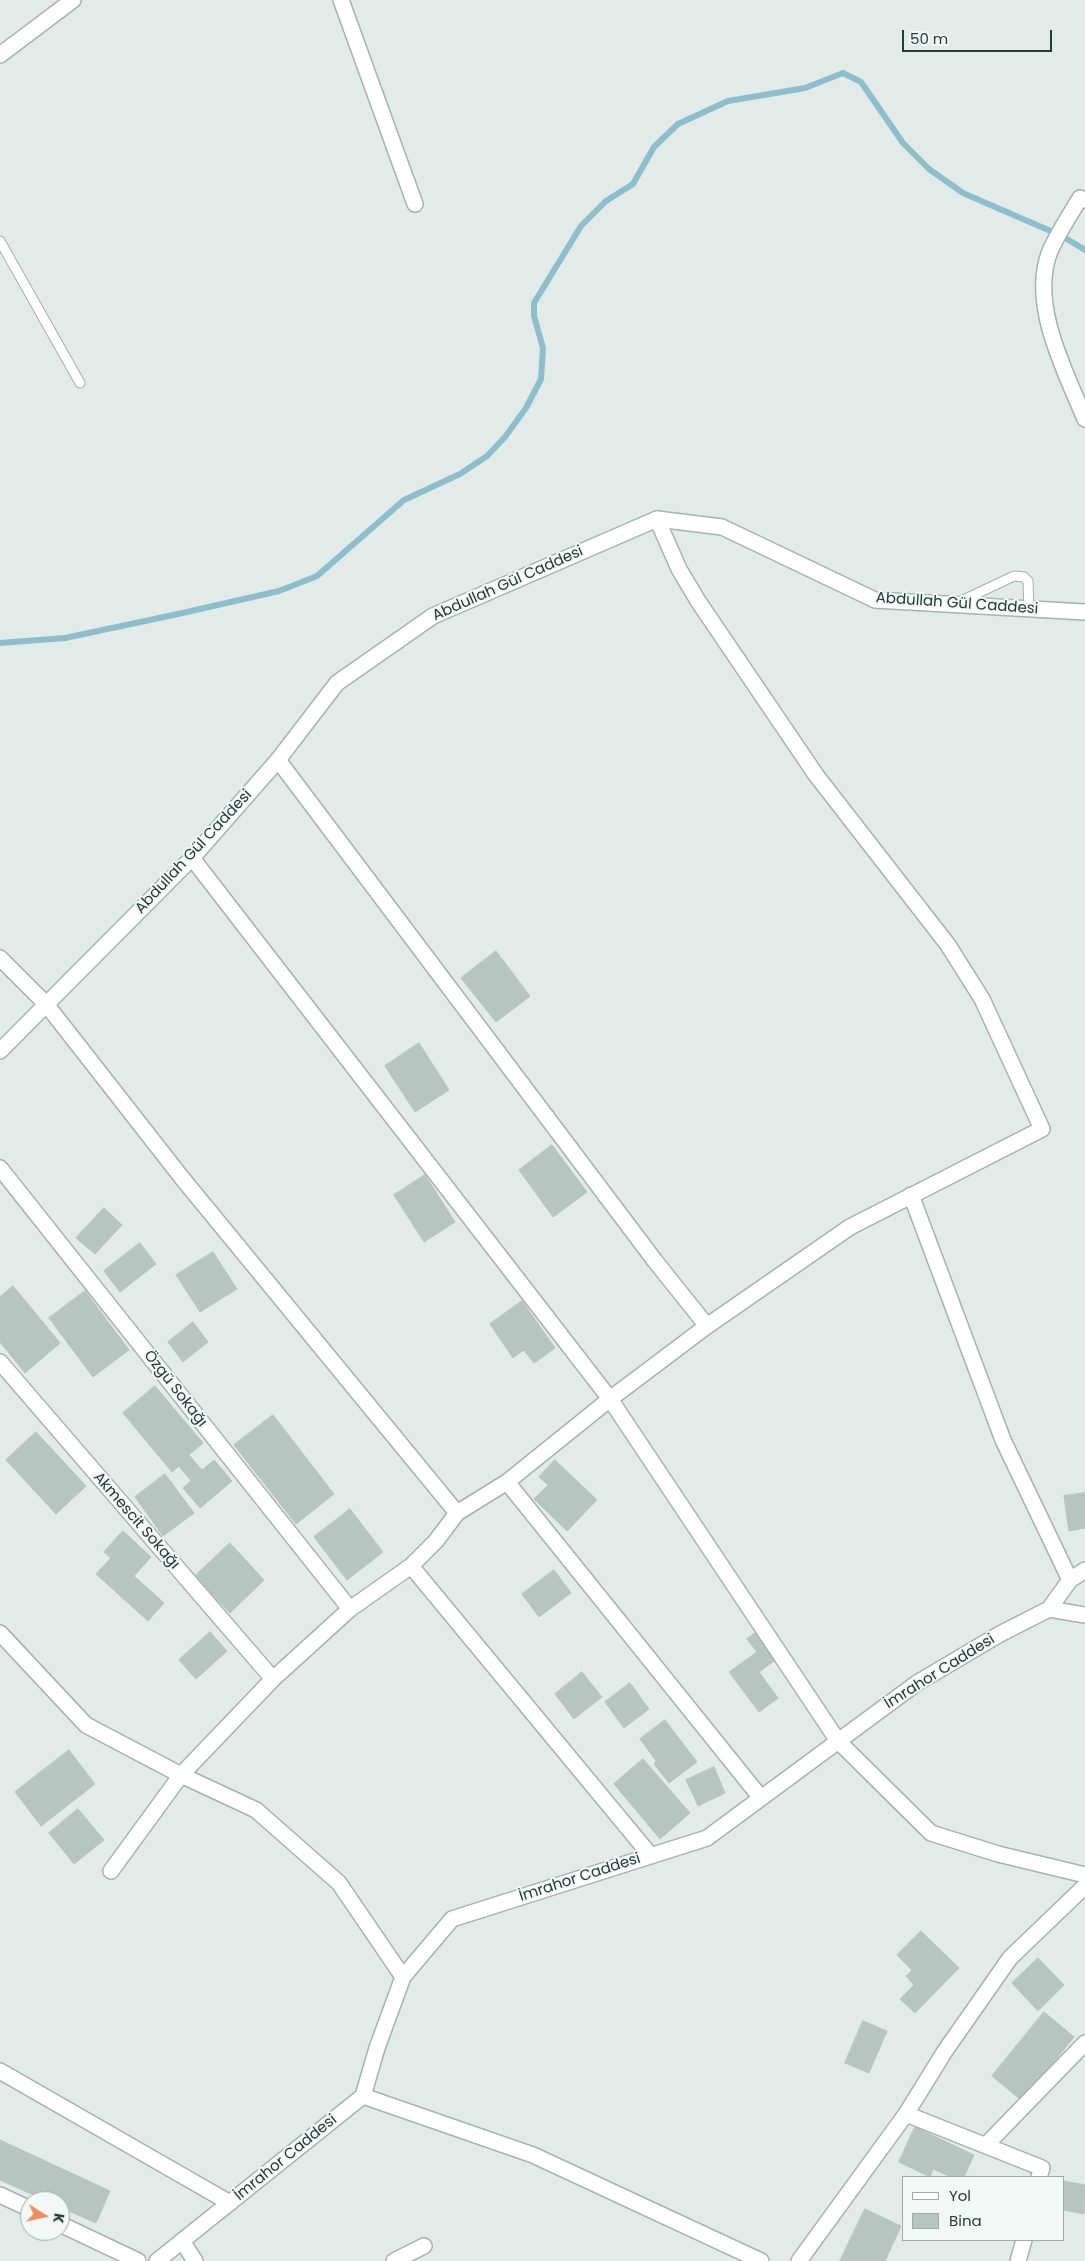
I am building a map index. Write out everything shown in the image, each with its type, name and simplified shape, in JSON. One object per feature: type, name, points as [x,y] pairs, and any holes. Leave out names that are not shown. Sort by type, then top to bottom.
[{"type":"street","points":[[0,55],[73,0]]},
{"type":"street","points":[[341,0],[415,204]]},
{"type":"street","points":[[1085,200],[1080,198],[1050,252],[1044,285],[1052,339],[1085,419]]},
{"type":"street","points":[[111,1871],[181,1775],[273,1679],[350,1609],[411,1566],[436,1541],[457,1513],[507,1482],[610,1399],[707,1326],[850,1227],[1042,1129],[982,999],[948,945],[816,775],[698,600],[679,569],[657,519]]},
{"type":"street","name":"Abdullah Gül Caddesi","points":[[0,1051],[192,858],[278,760],[337,683],[433,616],[657,519],[722,527],[875,600],[1085,612]]},
{"type":"street","points":[[278,760],[649,1253],[707,1326]]},
{"type":"street","points":[[192,858],[610,1399],[838,1741],[931,1834],[998,1854],[1085,1875]]},
{"type":"street","points":[[0,958],[46,1004],[182,1178],[457,1513]]},
{"type":"street","name":"Özgü Sokağı","points":[[0,1168],[350,1609]]},
{"type":"street","points":[[911,1195],[1003,1440],[1070,1580]]},
{"type":"street","name":"Akmescit Sokağı","points":[[0,1362],[273,1679]]},
{"type":"street","points":[[507,1482],[761,1798]]},
{"type":"street","points":[[411,1566],[651,1856]]},
{"type":"street","name":"İmrahor Caddesi","points":[[158,2261],[364,2096],[377,2048],[403,1977],[452,1919],[706,1838],[917,1683],[1000,1634],[1049,1609],[1070,1580],[1085,1570]]},
{"type":"street","points":[[1049,1609],[1085,1615]]},
{"type":"street","points":[[0,1633],[86,1725],[181,1775],[256,1810],[340,1882],[403,1977]]},
{"type":"street","points":[[799,2261],[906,2114],[945,2051],[1010,1958],[1085,1886]]},
{"type":"street","points":[[986,2145],[1085,2043]]},
{"type":"street","points":[[0,2071],[230,2203]]},
{"type":"street","points":[[364,2096],[533,2155],[761,2261]]},
{"type":"street","points":[[906,2114],[1042,2168],[1040,2176]]},
{"type":"street","points":[[0,2195],[20,2204]]},
{"type":"street","points":[[70,2229],[138,2261]]},
{"type":"street","points":[[182,2241],[194,2261]]},
{"type":"street","points":[[1018,2261],[1024,2241]]},
{"type":"street","points":[[394,2261],[424,2246]]},
{"type":"lane","points":[[0,241],[80,383]]},
{"type":"lane","points":[[954,605],[1014,576],[1024,577],[1028,581],[1028,609]]},
{"type":"building","points":[[496,951],[530,996],[496,1022],[461,978]]},
{"type":"building","points":[[419,1043],[449,1090],[415,1112],[385,1066]]},
{"type":"building","points":[[552,1145],[587,1192],[553,1217],[519,1170]]},
{"type":"building","points":[[425,1175],[455,1222],[424,1242],[394,1195]]},
{"type":"building","points":[[104,1208],[122,1225],[95,1254],[76,1238]]},
{"type":"building","points":[[140,1243],[156,1264],[120,1292],[104,1271]]},
{"type":"building","points":[[213,1252],[237,1289],[200,1312],[176,1275]]},
{"type":"building","points":[[13,1286],[60,1343],[25,1373],[0,1342],[0,1297]]},
{"type":"building","points":[[85,1291],[129,1350],[93,1377],[49,1318]]},
{"type":"building","points":[[522,1301],[555,1348],[534,1363],[524,1350],[513,1358],[490,1324]]},
{"type":"building","points":[[193,1322],[208,1342],[183,1362],[168,1342]]},
{"type":"building","points":[[155,1386],[203,1443],[189,1455],[202,1470],[214,1460],[232,1481],[200,1508],[183,1488],[191,1481],[179,1466],[172,1472],[123,1413]]},
{"type":"building","points":[[273,1415],[334,1494],[296,1524],[234,1445]]},
{"type":"building","points":[[36,1432],[86,1486],[56,1514],[6,1460]]},
{"type":"building","points":[[555,1460],[597,1500],[567,1531],[534,1499],[548,1485],[539,1477]]},
{"type":"building","points":[[165,1474],[194,1513],[163,1536],[135,1497]]},
{"type":"building","points":[[1085,1493],[1085,1528],[1069,1531],[1064,1496]]},
{"type":"building","points":[[350,1509],[383,1552],[347,1580],[314,1537]]},
{"type":"building","points":[[123,1531],[151,1557],[134,1576],[164,1603],[148,1621],[96,1574],[111,1558],[104,1552]]},
{"type":"building","points":[[230,1543],[264,1580],[230,1613],[195,1576]]},
{"type":"building","points":[[554,1570],[571,1593],[539,1617],[522,1594]]},
{"type":"building","points":[[758,1631],[778,1658],[759,1672],[778,1698],[759,1712],[729,1672],[757,1652],[747,1639]]},
{"type":"building","points":[[210,1632],[227,1651],[196,1679],[179,1660]]},
{"type":"building","points":[[582,1672],[602,1697],[574,1719],[555,1694]]},
{"type":"building","points":[[630,1683],[649,1709],[624,1728],[605,1702]]},
{"type":"building","points":[[665,1720],[697,1762],[669,1783],[654,1764],[656,1761],[640,1739]]},
{"type":"building","points":[[69,1750],[95,1784],[41,1826],[15,1792]]},
{"type":"building","points":[[643,1759],[690,1813],[660,1839],[614,1784]]},
{"type":"building","points":[[714,1767],[725,1793],[698,1806],[686,1780]]},
{"type":"building","points":[[78,1809],[104,1840],[74,1864],[49,1833]]},
{"type":"building","points":[[921,1931],[959,1968],[915,2013],[900,1999],[914,1985],[906,1976],[912,1970],[897,1955]]},
{"type":"building","points":[[1038,1958],[1064,1985],[1038,2011],[1012,1983]]},
{"type":"building","points":[[1044,2012],[1074,2037],[1022,2101],[992,2076]]},
{"type":"building","points":[[863,2021],[887,2031],[869,2073],[845,2063]]},
{"type":"building","points":[[915,2127],[974,2155],[964,2176],[949,2176],[933,2169],[930,2176],[928,2176],[899,2162]]},
{"type":"building","points":[[0,2140],[110,2191],[96,2223],[70,2211],[70,2191],[25,2191],[0,2180]]},
{"type":"building","points":[[1065,2181],[1085,2185],[1084,2214],[1065,2210]]},
{"type":"building","points":[[865,2209],[901,2226],[885,2261],[840,2261]]},
{"type":"waterway","points":[[0,643],[65,638],[279,591],[317,576],[404,500],[460,474],[487,456],[505,437],[526,408],[541,379],[543,348],[534,316],[534,303],[581,226],[606,201],[633,184],[654,147],[678,124],[728,101],[805,88],[843,73],[861,82],[903,143],[929,169],[963,193],[1062,236],[1085,250]]}]
